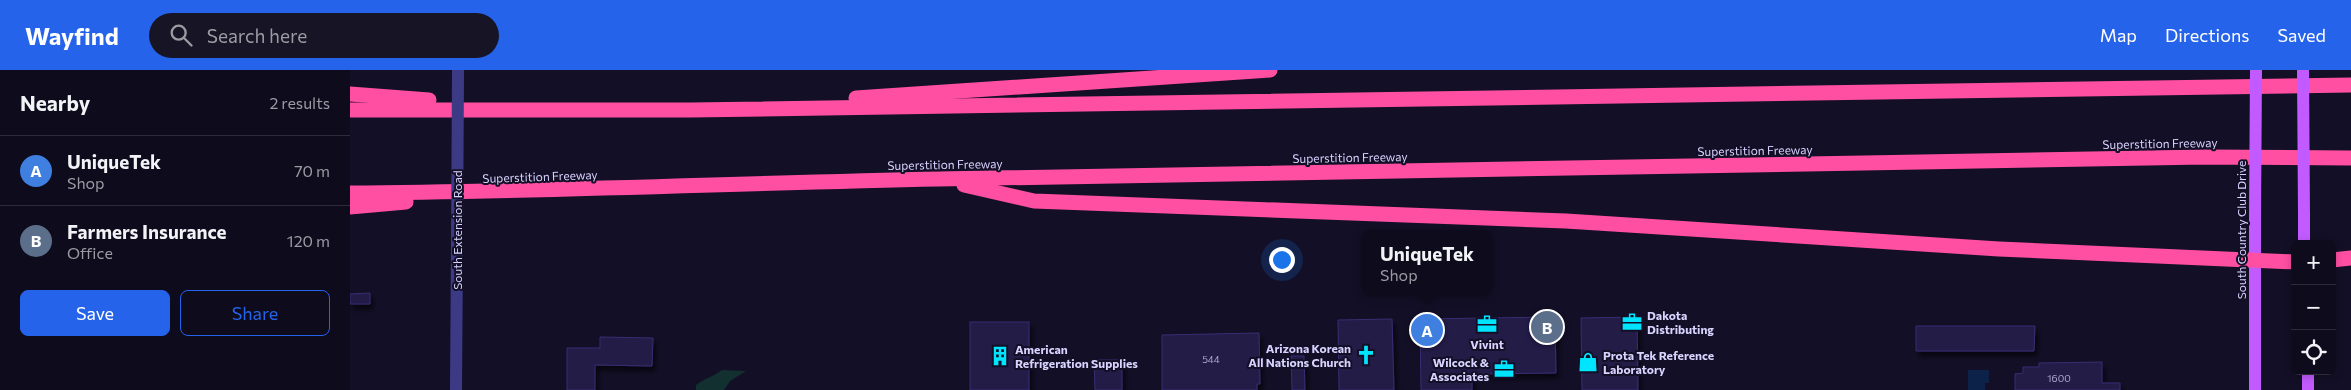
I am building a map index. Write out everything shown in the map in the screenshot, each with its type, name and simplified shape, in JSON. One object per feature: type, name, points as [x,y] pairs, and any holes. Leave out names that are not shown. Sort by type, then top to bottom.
[{"type":"highway","points":[[690,110],[1174,75],[1270,70]]},
{"type":"highway","points":[[350,110],[522,108],[690,110],[2351,85]]},
{"type":"highway","points":[[350,94],[522,108]]},
{"type":"highway","name":"Superstition Freeway","points":[[350,193],[522,192],[746,183],[2185,158],[2351,158]]},
{"type":"highway","points":[[938,180],[1034,201],[1566,221],[1999,249],[2255,262],[2291,262]]},
{"type":"highway","points":[[350,207],[522,192]]},
{"type":"highway","points":[[2336,260],[2351,258]]},
{"type":"main road","name":"South Country Club Drive","points":[[2256,70],[2256,390]]},
{"type":"main road","points":[[2303,70],[2304,240]]},
{"type":"main road","points":[[2308,375],[2308,390]]},
{"type":"street","name":"South Extension Road","points":[[456,390],[458,70]]},
{"type":"green space","points":[[722,370],[746,371],[730,381],[724,390],[696,390],[696,385]]},
{"type":"water","points":[[1968,370],[1989,370],[1989,383],[1985,383],[1985,390],[1968,390]]},
{"type":"building","points":[[370,293],[370,304],[350,304],[350,294]]},
{"type":"building","points":[[1555,317],[1556,373],[1472,374],[1472,390],[1421,390],[1420,319]]},
{"type":"building","points":[[1637,317],[1638,390],[1582,390],[1581,318]]},
{"type":"building","name":"Arizona Korean All Nations Church","points":[[1392,319],[1394,390],[1339,390],[1338,320]]},
{"type":"building","name":"American Refrigeration Supplies","points":[[970,322],[1029,322],[1029,390],[970,390]]},
{"type":"building","points":[[1916,326],[2035,326],[2034,351],[1916,351]]},
{"type":"building","points":[[1259,333],[1260,384],[1257,384],[1257,390],[1162,390],[1162,335]]},
{"type":"building","points":[[600,337],[653,338],[652,366],[595,365],[595,390],[567,390],[567,348],[600,348]]},
{"type":"building","points":[[1291,356],[1304,356],[1305,390],[1292,390]]},
{"type":"building","points":[[1094,360],[1122,360],[1122,390],[1095,390]]},
{"type":"building","points":[[2102,362],[2102,383],[2120,383],[2120,390],[2015,390],[2015,374],[2023,373],[2023,367],[2039,367],[2039,363]]},
{"type":"place","name":"Dakota Distributing","points":[[1632,322]]},
{"type":"place","name":"Vivint","points":[[1487,324]]},
{"type":"place","name":"Farmers Insurance","points":[[1547,327]]},
{"type":"place","name":"UniqueTek","points":[[1427,330]]},
{"type":"place","name":"Arizona Korean All Nations Church","points":[[1366,355]]},
{"type":"place","name":"American Refrigeration Supplies","points":[[1000,356]]},
{"type":"place","name":"Prota Tek Reference Laboratory","points":[[1588,362]]},
{"type":"place","name":"Wilcock & Associates","points":[[1504,369]]}]
